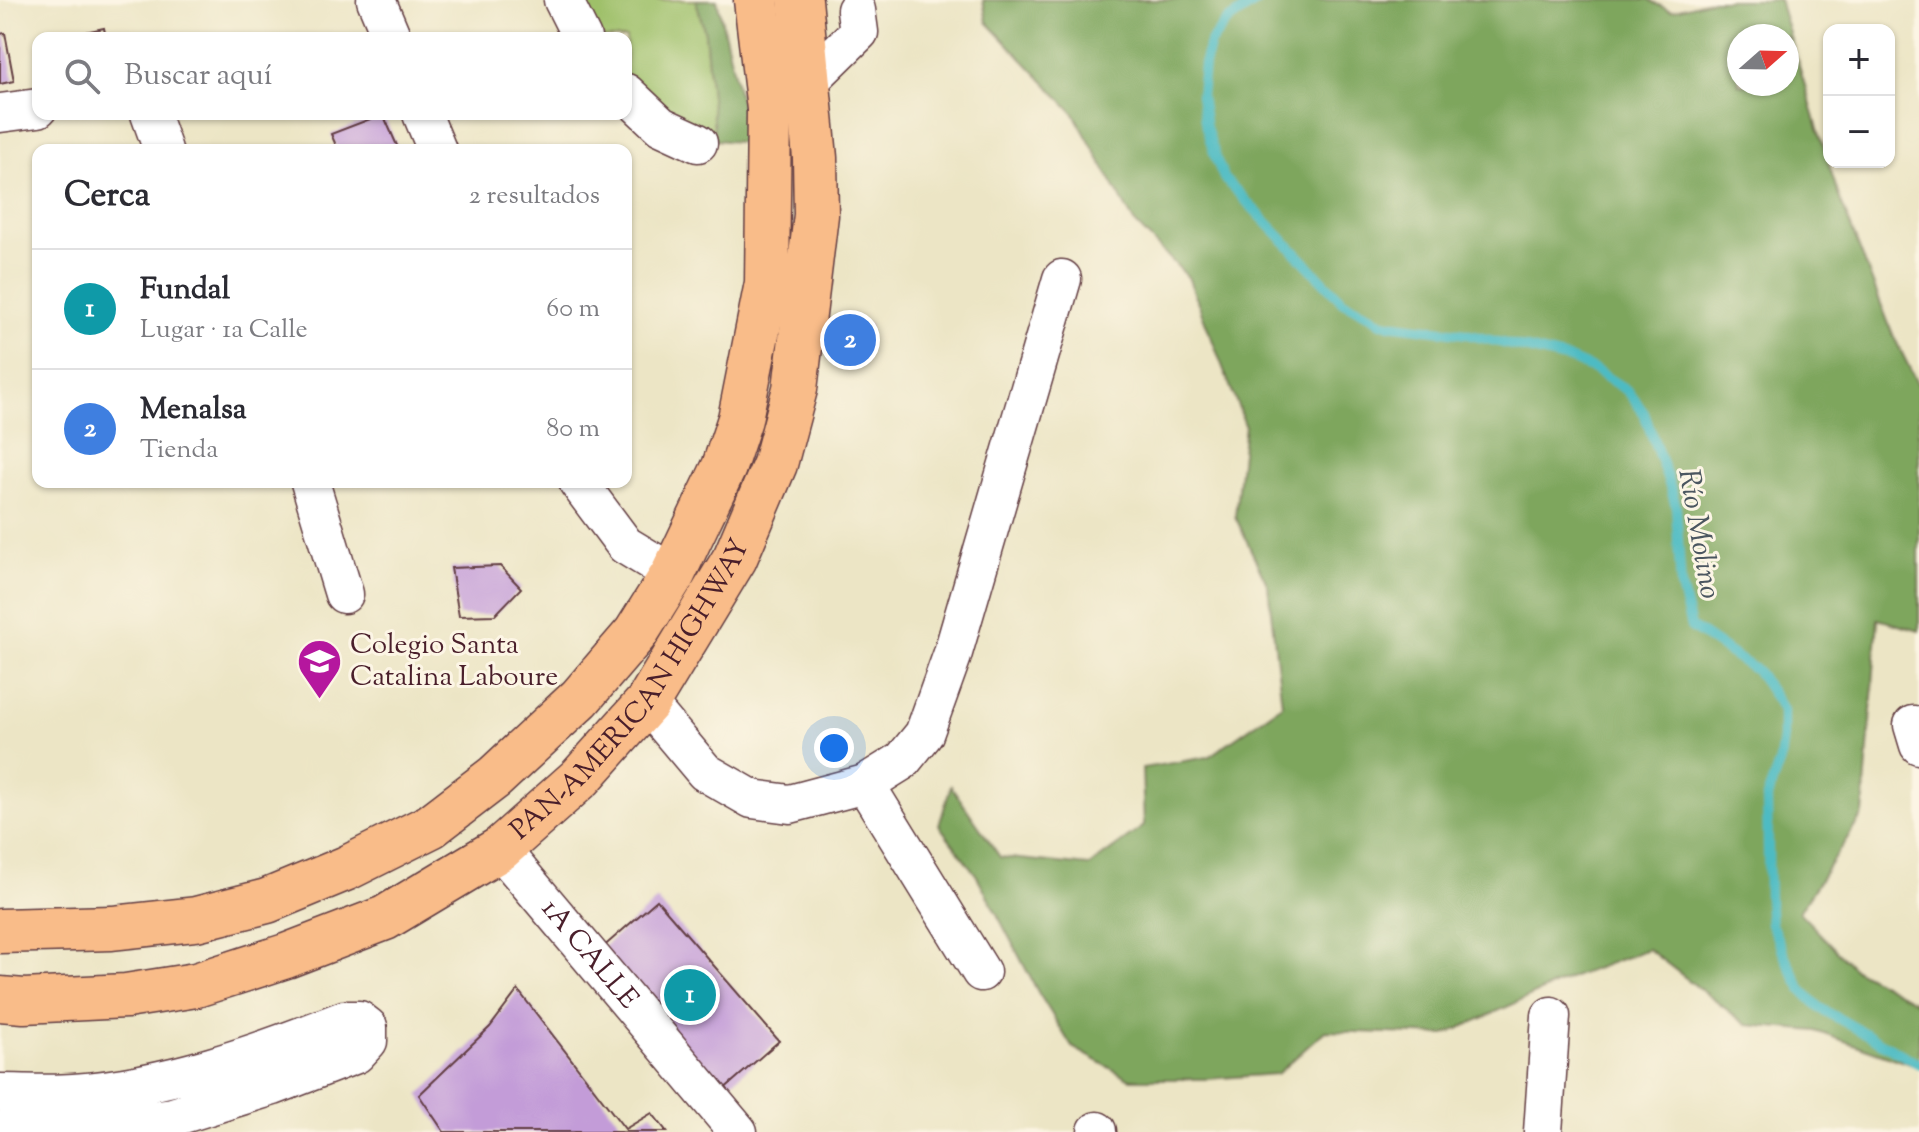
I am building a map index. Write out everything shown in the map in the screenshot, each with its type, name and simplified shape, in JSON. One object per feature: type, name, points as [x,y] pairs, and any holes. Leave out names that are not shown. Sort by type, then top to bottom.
[{"type":"highway","name":"PAN-AMERICAN HIGHWAY","points":[[0,931],[112,928],[196,919],[267,901],[347,868],[431,826],[495,777],[580,698],[636,633],[673,574],[724,467],[740,419],[767,283],[769,109],[756,0]]},
{"type":"highway","name":"PAN-AMERICAN HIGHWAY","points":[[0,999],[24,1001],[126,996],[196,985],[286,956],[385,918],[500,849],[581,777],[647,703],[735,558],[775,464],[795,389],[816,215],[815,158],[800,0]]},
{"type":"street","points":[[376,0],[389,32]]},
{"type":"street","points":[[563,0],[579,32]]},
{"type":"street","points":[[808,82],[859,32],[856,10]]},
{"type":"street","points":[[632,99],[661,126],[698,143]]},
{"type":"street","points":[[0,113],[32,109]]},
{"type":"street","points":[[152,120],[161,144]]},
{"type":"street","points":[[424,120],[434,144]]},
{"type":"street","points":[[647,703],[705,772],[752,799],[790,804],[865,784],[902,761],[924,734],[952,656],[1062,279]]},
{"type":"street","points":[[312,488],[344,594]]},
{"type":"street","points":[[582,488],[625,545],[673,574]]},
{"type":"street","points":[[865,784],[981,972]]},
{"type":"street","name":"1A CALLE","points":[[500,849],[738,1132]]},
{"type":"street","points":[[1543,1132],[1551,1016]]},
{"type":"street","points":[[0,1093],[73,1093],[161,1080],[259,1053],[344,1020],[359,1020],[368,1027],[368,1041],[356,1054],[273,1086],[173,1117],[84,1129],[0,1131]]},
{"type":"green space","points":[[576,0],[696,0],[705,33],[715,140],[632,85],[632,32],[594,32]]},
{"type":"green space","points":[[696,0],[717,0],[750,143],[715,140],[705,33]]},
{"type":"green space","points":[[983,0],[1648,0],[1671,11],[1714,0],[1779,0],[1786,24],[1727,24],[1727,96],[1799,96],[1799,66],[1823,145],[1823,168],[1830,168],[1894,337],[1919,387],[1919,631],[1878,619],[1863,814],[1799,912],[1853,968],[1919,1004],[1919,1067],[1816,1031],[1747,1025],[1648,949],[1573,977],[1445,1035],[1325,1031],[1277,1074],[1206,1079],[1130,1079],[1072,1047],[1038,992],[977,876],[939,825],[951,786],[1000,857],[1089,866],[1144,826],[1142,768],[1208,757],[1282,705],[1268,586],[1235,516],[1245,425],[1188,277],[1134,222],[1073,112],[987,22]]},
{"type":"building","points":[[5,33],[14,81],[0,84],[0,34]]},
{"type":"building","points":[[367,120],[386,120],[396,144],[335,144],[331,134]]},
{"type":"building","points":[[841,316],[870,325],[859,363],[830,354]]},
{"type":"building","points":[[500,566],[521,588],[495,615],[459,616],[451,568]]},
{"type":"building","points":[[657,900],[779,1041],[723,1090],[601,949]]},
{"type":"building","points":[[518,990],[625,1129],[652,1113],[667,1132],[444,1132],[419,1095],[490,1027]]},
{"type":"waterway","name":"Río Molino","points":[[1259,0],[1226,22],[1210,43],[1204,64],[1201,96],[1206,127],[1224,178],[1343,302],[1381,323],[1466,334],[1572,360],[1628,391],[1644,413],[1672,492],[1676,507],[1681,587],[1691,627],[1757,671],[1783,710],[1780,761],[1767,797],[1771,924],[1802,990],[1820,1008],[1919,1064]]},
{"type":"place","name":"Menalsa","points":[[850,340]]},
{"type":"place","name":"Colegio Santa Catalina Laboure","points":[[319,701]]},
{"type":"place","name":"Fundal","points":[[690,995]]}]
